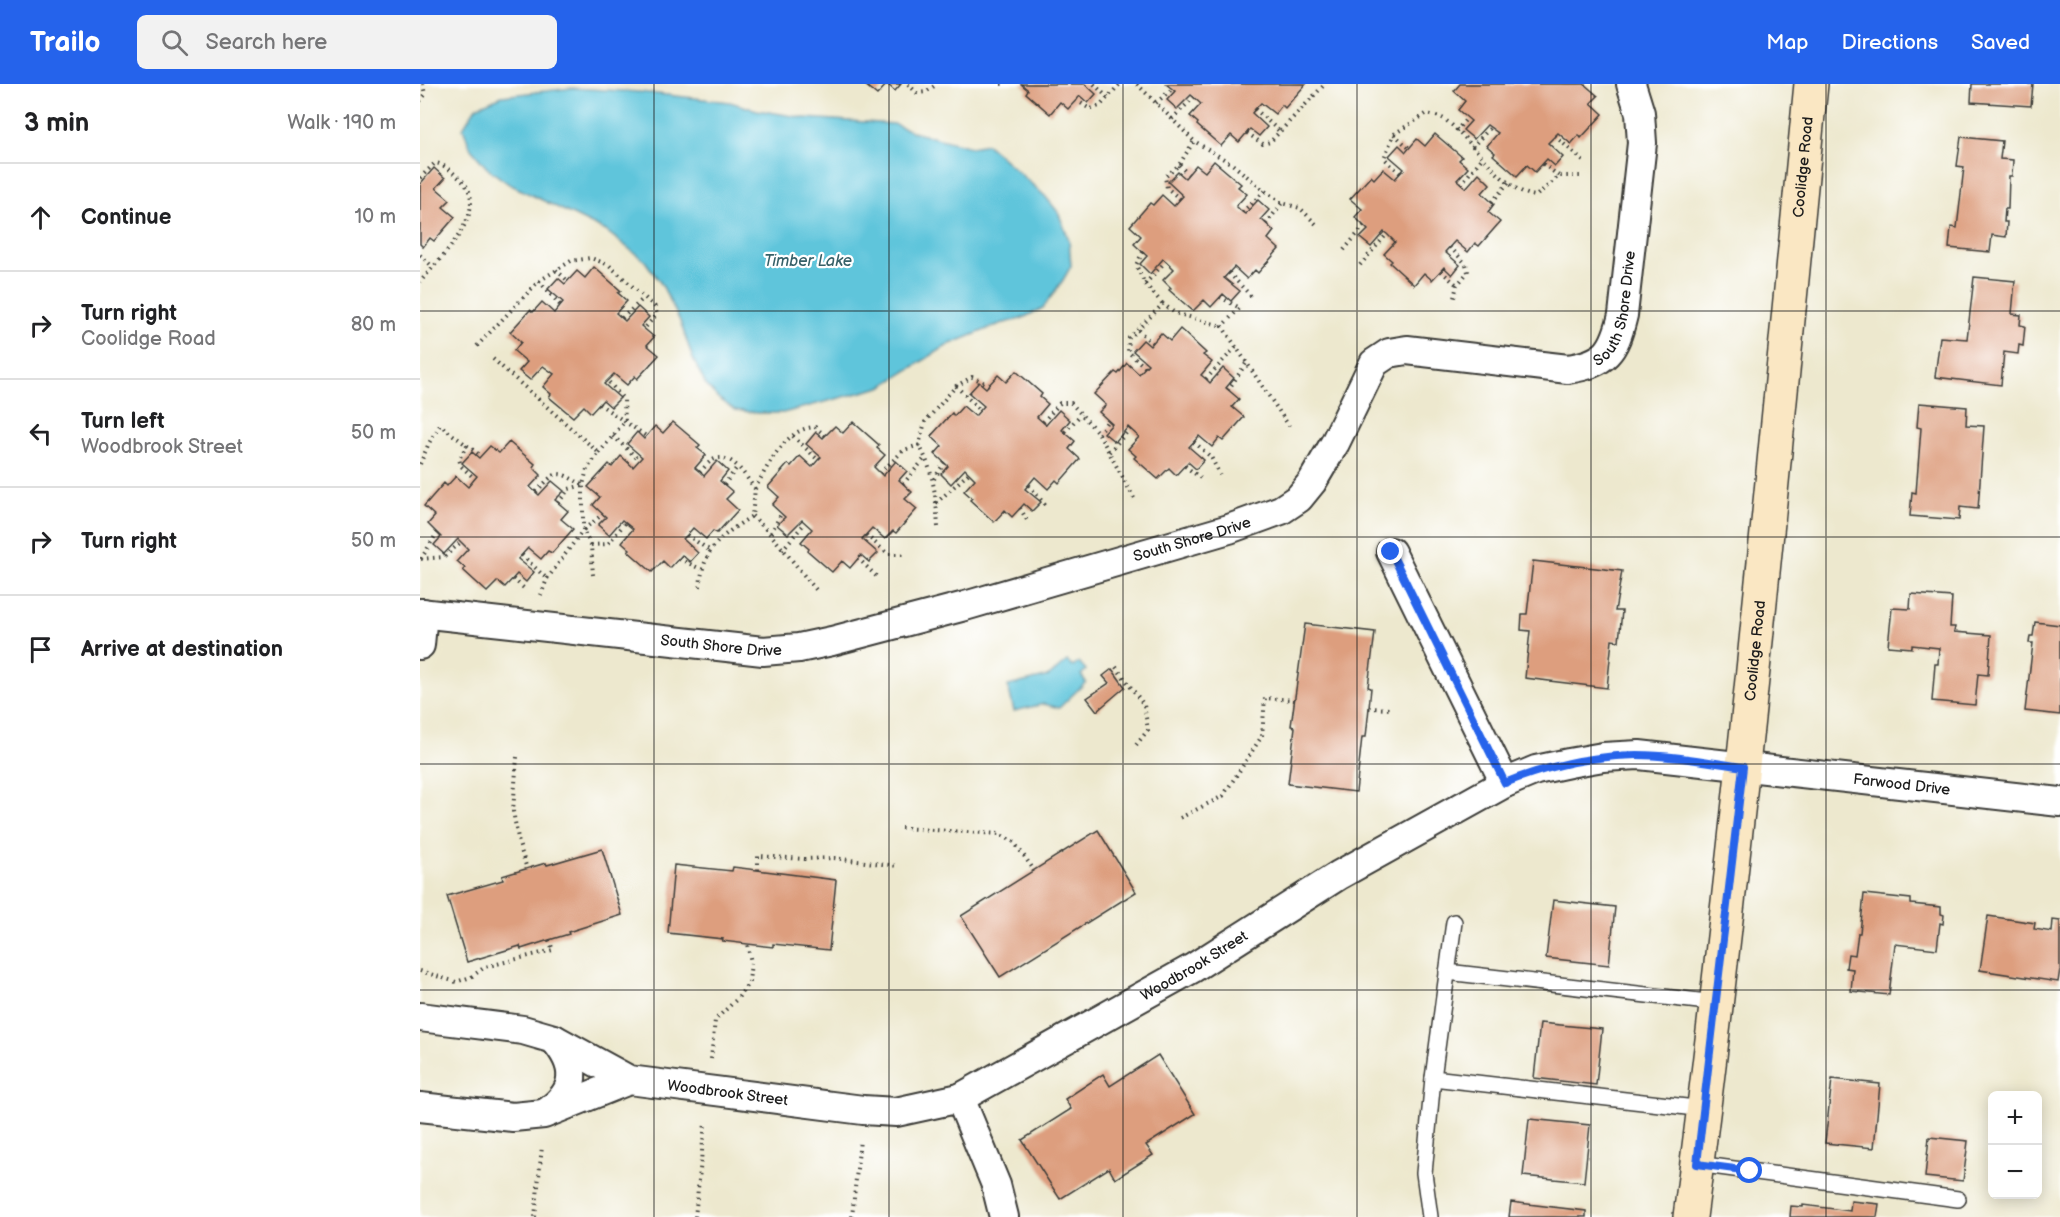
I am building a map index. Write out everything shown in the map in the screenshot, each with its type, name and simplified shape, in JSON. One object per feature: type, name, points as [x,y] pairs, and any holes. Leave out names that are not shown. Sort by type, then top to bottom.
[{"type":"street","name":"South Shore Drive","points":[[422,613],[763,651],[799,648],[976,603],[1229,529],[1281,510],[1299,498],[1312,482],[1335,443],[1374,363],[1389,353],[1407,350],[1568,369],[1589,366],[1607,354],[1618,335],[1623,315],[1642,143],[1640,113],[1631,84]]},
{"type":"street","name":"Coolidge Road","points":[[1690,1217],[1743,767],[1811,84]]},
{"type":"street","points":[[1391,552],[1505,783]]},
{"type":"street","points":[[420,645],[422,613]]},
{"type":"street","name":"Woodbrook Street","points":[[420,1017],[523,1030],[554,1039],[629,1080],[863,1110],[896,1112],[960,1098],[1193,968],[1339,875],[1505,783],[1536,770],[1604,757],[1639,755],[1743,767]]},
{"type":"street","name":"Farwood Drive","points":[[1743,767],[2060,802]]},
{"type":"street","points":[[544,1114],[561,1102],[568,1092],[572,1076],[571,1064],[554,1039]]},
{"type":"street","name":"Woodbrook Street","points":[[420,1107],[513,1117],[544,1114],[629,1080]]},
{"type":"street","points":[[960,1098],[996,1185],[1004,1217]]},
{"type":"lane","points":[[1430,1217],[1424,1173],[1433,1078],[1454,921]]},
{"type":"lane","points":[[1447,972],[1716,1003]]},
{"type":"lane","points":[[1433,1078],[1704,1109]]},
{"type":"lane","points":[[1697,1164],[1958,1199]]},
{"type":"path","points":[[420,101],[425,95],[423,84]]},
{"type":"path","points":[[908,84],[917,93],[926,92],[936,84]]},
{"type":"path","points":[[1094,84],[1108,98]]},
{"type":"path","points":[[1076,100],[1090,110],[1100,106],[1120,84]]},
{"type":"path","points":[[1137,84],[1194,141],[1232,164],[1282,203],[1300,208],[1317,225]]},
{"type":"path","points":[[1247,132],[1263,144],[1270,142],[1325,84]]},
{"type":"path","points":[[1156,103],[1172,89]]},
{"type":"path","points":[[1172,119],[1194,97]]},
{"type":"path","points":[[1255,109],[1280,132]]},
{"type":"path","points":[[1401,173],[1384,158],[1395,134],[1425,114],[1443,118],[1509,182],[1525,194],[1536,196],[1560,176]]},
{"type":"path","points":[[1456,131],[1467,118]]},
{"type":"path","points":[[1472,147],[1491,127]]},
{"type":"path","points":[[1395,134],[1409,148]]},
{"type":"path","points":[[1555,136],[1584,162]]},
{"type":"path","points":[[1180,199],[1167,188],[1165,177],[1179,165],[1194,141]]},
{"type":"path","points":[[1461,184],[1483,157]]},
{"type":"path","points":[[420,178],[435,163],[441,164],[462,180],[471,196],[472,209],[467,223],[420,282]]},
{"type":"path","points":[[1543,164],[1560,176],[1583,176]]},
{"type":"path","points":[[1179,165],[1188,174]]},
{"type":"path","points":[[1491,202],[1509,182]]},
{"type":"path","points":[[1242,212],[1265,191]]},
{"type":"path","points":[[1266,224],[1282,203]]},
{"type":"path","points":[[1344,250],[1364,226]]},
{"type":"path","points":[[1360,265],[1387,234]]},
{"type":"path","points":[[1450,247],[1466,264],[1468,272],[1456,285],[1454,302]]},
{"type":"path","points":[[1143,252],[1136,265],[1146,284],[1163,304],[1175,313],[1222,326],[1289,426]]},
{"type":"path","points":[[420,255],[433,267]]},
{"type":"path","points":[[477,346],[539,281],[571,261],[591,258],[609,265],[655,307],[657,314],[644,329]]},
{"type":"path","points":[[1146,284],[1166,261]]},
{"type":"path","points":[[556,270],[568,281]]},
{"type":"path","points":[[1440,271],[1456,285]]},
{"type":"path","points":[[1229,273],[1251,296]]},
{"type":"path","points":[[539,281],[560,305]]},
{"type":"path","points":[[1220,297],[1240,308],[1222,326]]},
{"type":"path","points":[[622,318],[644,298]]},
{"type":"path","points":[[1146,367],[1128,352],[1129,338],[1163,304]]},
{"type":"path","points":[[1138,330],[1152,344]]},
{"type":"path","points":[[1206,379],[1236,347]]},
{"type":"path","points":[[493,359],[599,453]]},
{"type":"path","points":[[1228,390],[1247,362]]},
{"type":"path","points":[[938,527],[934,480],[919,445],[925,422],[956,386],[972,377],[989,384]]},
{"type":"path","points":[[593,575],[591,545],[583,530],[583,485],[587,469],[625,420],[624,400],[608,381]]},
{"type":"path","points":[[956,386],[980,410]]},
{"type":"path","points":[[1043,422],[1060,403],[1071,403],[1099,434],[1135,500]]},
{"type":"path","points":[[599,404],[646,436]]},
{"type":"path","points":[[1065,432],[1082,414]]},
{"type":"path","points":[[1099,434],[1108,420]]},
{"type":"path","points":[[420,464],[440,425],[481,456]]},
{"type":"path","points":[[752,516],[755,489],[774,453],[806,427],[815,427],[826,436]]},
{"type":"path","points":[[1109,452],[1130,429]]},
{"type":"path","points":[[613,436],[639,460]]},
{"type":"path","points":[[793,436],[818,460]]},
{"type":"path","points":[[1194,442],[1211,457],[1220,475]]},
{"type":"path","points":[[880,473],[904,450],[919,445]]},
{"type":"path","points":[[467,446],[459,459],[461,466],[475,479]]},
{"type":"path","points":[[903,483],[926,457]]},
{"type":"path","points":[[700,472],[713,459],[724,458],[739,466],[755,489]]},
{"type":"path","points":[[934,480],[945,462]]},
{"type":"path","points":[[724,485],[739,466]]},
{"type":"path","points":[[1185,466],[1203,480]]},
{"type":"path","points":[[536,492],[552,475],[561,473],[583,485]]},
{"type":"path","points":[[936,503],[969,473]]},
{"type":"path","points":[[558,503],[569,489],[583,485]]},
{"type":"path","points":[[1029,485],[1046,506]]},
{"type":"path","points":[[1020,508],[1027,520]]},
{"type":"path","points":[[771,533],[781,513]]},
{"type":"path","points":[[539,603],[547,579],[583,530],[603,514]]},
{"type":"path","points":[[752,516],[771,533],[782,550],[818,592]]},
{"type":"path","points":[[700,587],[701,569],[709,550],[733,528],[752,516]]},
{"type":"path","points":[[591,545],[608,544],[625,523]]},
{"type":"path","points":[[782,550],[805,523]]},
{"type":"path","points":[[437,532],[421,559],[444,557],[460,542]]},
{"type":"path","points":[[687,534],[709,550]]},
{"type":"path","points":[[866,535],[888,554],[903,554]]},
{"type":"path","points":[[522,555],[547,579]]},
{"type":"path","points":[[858,558],[876,576]]},
{"type":"path","points":[[678,559],[701,569]]},
{"type":"path","points":[[1116,667],[1144,705],[1148,730],[1136,745]]},
{"type":"path","points":[[1180,818],[1223,796],[1262,736],[1265,698],[1294,700]]},
{"type":"path","points":[[1369,708],[1390,709]]},
{"type":"path","points":[[517,757],[513,811],[519,844],[527,869]]},
{"type":"path","points":[[901,828],[999,834],[1014,842],[1034,870]]},
{"type":"path","points":[[758,870],[758,856],[834,858],[898,866]]},
{"type":"path","points":[[420,971],[456,982],[471,977],[485,967],[553,950],[549,940]]},
{"type":"path","points":[[852,1217],[863,1110]]},
{"type":"path","points":[[536,1217],[544,1114]]},
{"type":"water","name":"Timber Lake","points":[[572,88],[640,92],[730,102],[757,110],[805,118],[894,124],[916,133],[971,147],[987,144],[1045,196],[1058,212],[1069,240],[1071,266],[1043,308],[1021,319],[1000,324],[948,345],[881,387],[783,413],[735,410],[718,398],[706,385],[693,359],[680,321],[662,285],[645,261],[606,231],[509,184],[487,168],[471,149],[463,128],[476,107],[502,96]]},
{"type":"water","points":[[1067,661],[1073,667],[1079,662],[1086,670],[1081,675],[1086,682],[1059,708],[1044,704],[1014,711],[1008,686],[1049,676]]},
{"type":"building","points":[[864,84],[887,84],[877,95]]},
{"type":"building","points":[[887,84],[901,84],[895,91]]},
{"type":"building","points":[[1021,84],[1085,84],[1096,94],[1088,103],[1080,96],[1068,109],[1060,102],[1050,114],[1026,93],[1028,90]]},
{"type":"building","points":[[1166,84],[1306,84],[1285,108],[1282,105],[1275,114],[1261,103],[1255,109],[1252,113],[1267,127],[1259,136],[1250,129],[1239,142],[1231,135],[1221,146],[1190,116],[1201,104],[1191,95],[1177,109],[1167,100],[1175,91]]},
{"type":"building","points":[[1460,84],[1584,84],[1598,96],[1591,103],[1603,114],[1581,138],[1579,135],[1571,144],[1558,133],[1548,143],[1563,157],[1555,166],[1547,159],[1535,172],[1527,165],[1517,176],[1493,155],[1495,153],[1487,146],[1498,133],[1487,125],[1474,139],[1463,130],[1471,121],[1458,110],[1465,101],[1454,91]]},
{"type":"building","points":[[1972,84],[2033,84],[2031,106],[1971,102]]},
{"type":"building","points":[[1435,134],[1462,157],[1459,160],[1468,168],[1457,180],[1466,188],[1479,173],[1490,184],[1482,193],[1494,204],[1488,212],[1500,222],[1479,246],[1475,243],[1468,252],[1455,241],[1445,252],[1460,265],[1452,275],[1444,267],[1432,280],[1424,273],[1414,285],[1390,263],[1392,261],[1384,254],[1395,242],[1387,234],[1384,232],[1371,247],[1360,238],[1368,230],[1355,217],[1362,209],[1350,199],[1371,176],[1374,179],[1383,169],[1395,179],[1404,169],[1389,156],[1399,145],[1406,152],[1417,139],[1425,146]]},
{"type":"building","points":[[1961,137],[2002,141],[2000,159],[2013,160],[2012,176],[2009,176],[2008,209],[2005,209],[2006,237],[1992,235],[1990,252],[1949,248],[1951,227],[1957,228],[1964,167],[1957,166]]},
{"type":"building","points":[[1214,161],[1241,184],[1238,187],[1247,194],[1236,206],[1242,212],[1245,214],[1258,200],[1269,210],[1261,219],[1274,231],[1268,239],[1279,249],[1258,273],[1255,270],[1247,279],[1234,267],[1224,278],[1240,291],[1231,301],[1223,294],[1211,307],[1204,300],[1193,311],[1169,290],[1171,288],[1163,280],[1174,269],[1166,261],[1163,259],[1150,274],[1140,264],[1147,256],[1134,244],[1141,236],[1130,226],[1150,203],[1153,205],[1162,195],[1174,206],[1183,196],[1168,182],[1178,172],[1185,178],[1196,165],[1205,172]]},
{"type":"building","points":[[434,168],[445,178],[436,188],[450,200],[443,207],[455,217],[434,241],[430,238],[423,247],[420,244],[420,184]]},
{"type":"building","points":[[594,267],[621,291],[618,293],[627,301],[616,313],[625,321],[638,307],[649,317],[641,326],[654,337],[647,345],[659,355],[637,379],[635,376],[627,385],[614,374],[604,384],[620,398],[611,407],[603,400],[591,413],[584,406],[573,417],[549,397],[551,394],[543,387],[554,374],[543,366],[530,380],[519,371],[527,362],[514,351],[521,342],[510,332],[530,310],[533,312],[542,302],[554,313],[563,302],[548,289],[558,278],[565,284],[577,271],[585,278]]},
{"type":"building","points":[[1974,277],[2015,281],[2012,314],[2021,315],[2020,325],[2025,326],[2023,346],[2019,345],[2018,354],[2004,352],[2001,385],[1935,377],[1940,337],[1967,339]]},
{"type":"building","points":[[1180,329],[1206,353],[1203,355],[1212,362],[1201,375],[1210,383],[1223,368],[1234,378],[1226,388],[1239,399],[1232,407],[1244,417],[1223,441],[1219,438],[1212,447],[1199,436],[1189,447],[1204,460],[1196,469],[1188,462],[1176,475],[1169,468],[1158,479],[1134,458],[1136,456],[1128,449],[1139,437],[1128,427],[1115,442],[1104,433],[1112,424],[1099,412],[1106,405],[1094,394],[1115,372],[1118,374],[1127,363],[1139,374],[1148,364],[1133,351],[1143,340],[1150,346],[1161,333],[1170,341]]},
{"type":"building","points":[[1016,371],[1042,394],[1040,397],[1048,404],[1037,417],[1046,425],[1059,410],[1070,420],[1062,430],[1075,441],[1069,449],[1080,459],[1059,483],[1056,480],[1048,489],[1035,477],[1025,489],[1041,502],[1032,511],[1024,504],[1012,517],[1005,510],[994,522],[970,500],[972,498],[964,491],[975,479],[965,469],[951,484],[941,474],[948,466],[935,454],[942,446],[931,436],[952,413],[954,416],[963,406],[975,416],[984,406],[969,393],[979,382],[986,388],[998,375],[1006,382]]},
{"type":"building","points":[[1919,403],[1967,407],[1966,425],[1984,426],[1978,509],[1960,507],[1959,520],[1910,516],[1912,492],[1916,493],[1921,428],[1917,427]]},
{"type":"building","points":[[673,422],[700,445],[697,448],[706,455],[695,468],[704,476],[717,461],[728,471],[720,481],[733,492],[726,499],[738,510],[717,533],[713,531],[706,539],[693,528],[683,539],[698,553],[690,562],[682,555],[670,568],[663,561],[652,572],[628,551],[630,549],[622,542],[633,529],[622,520],[609,535],[598,525],[606,517],[593,505],[600,497],[588,487],[609,464],[612,467],[621,456],[633,467],[642,457],[627,444],[637,432],[644,439],[655,426],[663,433]]},
{"type":"building","points":[[853,422],[879,445],[877,448],[885,455],[874,467],[883,476],[896,461],[907,471],[899,480],[912,492],[905,499],[917,509],[896,533],[893,531],[885,539],[872,528],[862,539],[878,553],[869,562],[861,555],[850,568],[842,561],[832,572],[801,542],[812,529],[802,520],[788,534],[777,525],[785,517],[772,505],[779,497],[768,487],[788,464],[791,466],[800,456],[812,467],[821,457],[806,444],[816,432],[823,438],[835,426],[843,433]]},
{"type":"building","points":[[509,442],[535,464],[533,467],[541,475],[530,487],[539,495],[552,481],[564,491],[555,500],[568,511],[561,519],[573,529],[552,553],[548,551],[541,559],[528,548],[518,559],[534,572],[526,582],[517,574],[505,587],[498,581],[487,592],[463,570],[465,568],[457,561],[468,549],[458,539],[444,554],[434,545],[441,537],[428,524],[435,516],[424,506],[444,483],[447,486],[456,476],[468,487],[477,476],[462,463],[472,452],[479,458],[490,446],[499,453]]},
{"type":"building","points":[[1533,561],[1622,571],[1615,611],[1622,611],[1619,641],[1612,640],[1607,688],[1525,678],[1530,631],[1521,630],[1522,614],[1527,614]]},
{"type":"building","points":[[1911,594],[1952,597],[1950,627],[1955,627],[1954,632],[1991,635],[1988,675],[1978,674],[1975,705],[1932,701],[1935,664],[1938,664],[1939,648],[1912,645],[1912,648],[1888,646],[1892,608],[1910,609]]},
{"type":"building","points":[[2035,622],[2060,625],[2060,715],[2025,711],[2033,643],[2029,643],[2030,636],[2033,636]]},
{"type":"building","points":[[1305,624],[1375,632],[1368,687],[1371,688],[1366,737],[1362,737],[1356,792],[1288,784],[1295,727],[1291,726]]},
{"type":"building","points":[[1112,669],[1125,687],[1097,711],[1087,698],[1109,683],[1103,676]]},
{"type":"building","points":[[1098,830],[1136,892],[1000,977],[961,916]]},
{"type":"building","points":[[602,849],[622,915],[521,949],[520,946],[467,962],[447,896],[503,880],[502,876]]},
{"type":"building","points":[[674,865],[732,871],[733,867],[836,880],[829,950],[773,944],[773,947],[668,933]]},
{"type":"building","points":[[1864,894],[1911,899],[1911,904],[1941,907],[1941,914],[1944,915],[1943,924],[1940,923],[1937,949],[1895,944],[1889,995],[1851,991],[1853,969],[1846,968],[1848,954],[1855,955]]},
{"type":"building","points":[[1553,900],[1615,907],[1609,965],[1546,958]]},
{"type":"building","points":[[1988,916],[2035,923],[2034,929],[2052,932],[2053,920],[2060,921],[2058,982],[1980,970]]},
{"type":"building","points":[[1540,1023],[1602,1029],[1596,1085],[1534,1078]]},
{"type":"building","points":[[1158,1055],[1195,1114],[1146,1145],[1153,1155],[1115,1179],[1109,1168],[1060,1199],[1022,1140],[1071,1109],[1065,1099],[1103,1074],[1110,1086]]},
{"type":"building","points":[[1832,1079],[1880,1084],[1874,1148],[1825,1143]]},
{"type":"building","points":[[1529,1119],[1590,1125],[1584,1182],[1523,1176]]},
{"type":"building","points":[[1929,1137],[1968,1141],[1963,1181],[1925,1177]]},
{"type":"building","points":[[1851,1201],[1879,1204],[1877,1217],[1790,1217],[1791,1206],[1803,1207],[1803,1205],[1850,1211]]},
{"type":"building","points":[[1511,1202],[1586,1211],[1586,1217],[1509,1217]]},
{"type":"route","points":[[1391,552],[1505,783],[1536,770],[1604,757],[1639,755],[1743,767],[1697,1164],[1750,1171]]}]
